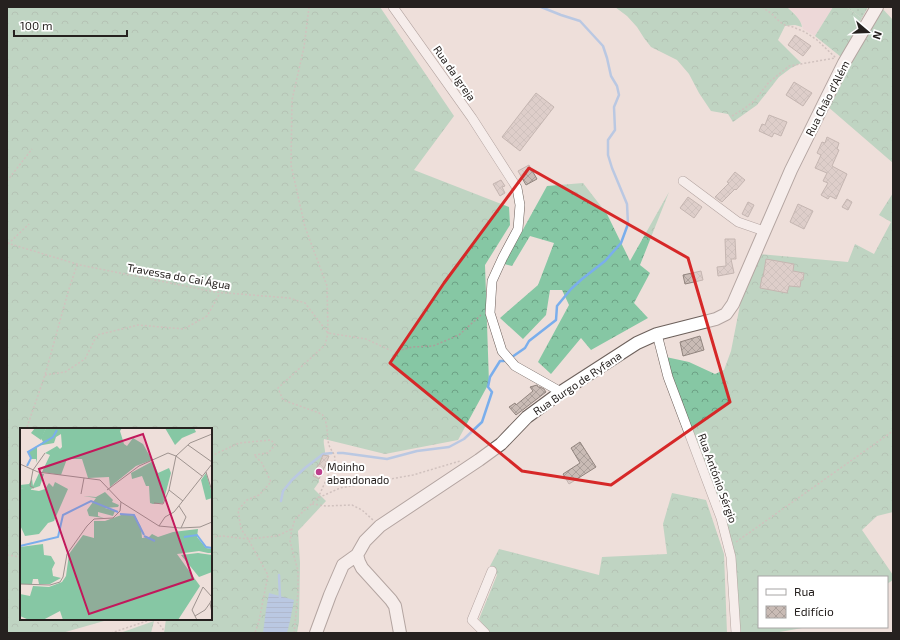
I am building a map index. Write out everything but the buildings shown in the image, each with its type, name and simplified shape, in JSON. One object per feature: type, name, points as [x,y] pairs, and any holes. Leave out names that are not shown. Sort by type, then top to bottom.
[{"type":"main road","name":"Rua Chão d'Além","points":[[791,170],[840,60],[876,7]]},
{"type":"main road","name":"Rua Burgo de Ryfana","points":[[358,555],[365,541],[380,526],[485,456],[501,444],[527,417],[561,392],[637,343],[657,334],[716,319],[726,314],[733,304],[791,170]]},
{"type":"main road","points":[[316,633],[343,565],[358,555],[362,568],[395,606],[400,633]]},
{"type":"street","name":"Rua da Igreja","points":[[393,7],[472,118],[517,188],[520,205],[518,229],[492,281],[491,314],[502,350],[515,366],[561,392]]},
{"type":"street","points":[[683,181],[738,222],[764,231]]},
{"type":"street","name":"Rua António Sérgio","points":[[657,334],[668,376],[721,518],[729,547],[736,633]]},
{"type":"street","points":[[485,633],[472,620],[492,571]]},
{"type":"path","points":[[309,7],[304,47],[292,100],[291,165],[305,227],[327,286],[328,333],[325,345],[278,388],[283,400],[322,414],[326,420],[329,446],[335,455],[335,460],[318,498]]},
{"type":"path","points":[[762,7],[785,25],[805,32],[817,40],[840,60]]},
{"type":"path","points":[[732,116],[755,100],[769,82],[789,66],[840,60]]},
{"type":"path","points":[[7,181],[32,150]]},
{"type":"path","points":[[8,244],[29,224]]},
{"type":"path","name":"Travessa do Cai Água","points":[[8,244],[77,264],[220,293],[289,298],[305,303],[328,333]]},
{"type":"path","points":[[27,427],[45,375],[77,264]]},
{"type":"path","points":[[45,375],[65,372],[86,359],[97,335],[138,325],[184,329],[207,316],[220,293]]},
{"type":"path","points":[[328,333],[366,339],[394,352],[412,347],[434,346],[459,335],[482,315],[491,314]]},
{"type":"path","points":[[729,547],[893,431]]},
{"type":"path","points":[[212,456],[239,443],[271,440],[275,445],[268,453],[254,455],[262,463],[271,482],[259,496],[247,500],[238,510],[241,529],[268,575],[255,633]]},
{"type":"path","points":[[294,633],[298,593],[298,571],[290,541],[295,519],[318,498],[340,488],[413,475],[466,459]]},
{"type":"path","points":[[311,504],[326,506],[352,505],[362,510],[380,526]]},
{"type":"path","points":[[212,537],[223,536],[248,539],[277,536],[292,529]]},
{"type":"path","points":[[7,555],[20,557]]},
{"type":"path","points":[[111,633],[151,620]]},
{"type":"path","points":[[155,620],[163,629],[162,633]]},
{"type":"highlighted area","points":[[529,168],[688,258],[730,402],[611,485],[522,471],[390,363],[444,283]]},
{"type":"shaded area","points":[[787,7],[833,7],[815,36],[803,29],[802,24],[794,13]]},
{"type":"green space","points":[[7,7],[380,7],[454,116],[414,170],[509,207],[510,225],[485,265],[489,383],[458,440],[385,454],[324,439],[325,452],[313,476],[319,479],[319,482],[314,489],[326,501],[298,531],[300,563],[299,622],[297,633],[164,633],[166,620],[212,620],[212,428],[20,428],[20,620],[108,620],[62,633],[7,633]]},
{"type":"green space","points":[[615,7],[787,7],[798,19],[802,27],[795,25],[785,26],[778,40],[801,63],[779,77],[757,105],[733,122],[728,114],[711,111],[689,74],[677,60],[651,47],[637,27],[627,16]]},
{"type":"green space","points":[[833,7],[846,7],[862,18],[841,57],[815,36]]},
{"type":"green space","points":[[846,7],[868,7],[862,18]]},
{"type":"green space","points":[[881,7],[893,20],[893,163],[827,106]]},
{"type":"green space","points":[[583,183],[607,214],[630,261],[669,192],[640,265],[650,273],[634,303],[648,318],[591,350],[581,338],[551,374],[538,362],[569,305],[562,290],[550,290],[546,315],[523,339],[500,318],[538,285],[554,243],[530,236],[512,266],[504,264],[547,186]]},
{"type":"green space","points":[[893,193],[893,512],[877,516],[862,530],[893,575],[893,580],[888,583],[888,576],[758,576],[758,628],[802,628],[774,633],[736,633],[732,542],[666,357],[689,362],[715,374],[724,370],[731,351],[741,300],[759,254],[848,262],[855,244],[874,254],[891,222],[879,215]]},
{"type":"green space","points":[[672,493],[706,500],[724,554],[727,633],[489,633],[479,619],[497,575],[490,566],[499,549],[599,575],[602,557],[667,554],[663,524]]},
{"type":"green space","points":[[154,621],[151,633],[120,633]]},
{"type":"water","points":[[269,593],[294,600],[287,633],[263,633]]},
{"type":"waterway","points":[[512,357],[525,348],[529,341],[556,320],[557,306],[571,289],[605,261],[621,243],[628,224],[627,204],[608,155],[608,140],[615,130],[614,107],[619,95],[617,86],[611,76],[603,46],[580,21],[541,7]]},
{"type":"waterway","points":[[338,453],[387,459],[417,451],[449,447],[464,439],[482,422],[492,392],[488,387],[490,377],[500,361],[504,361]]},
{"type":"waterway","points":[[281,501],[283,491],[292,480],[323,454],[332,453]]},
{"type":"waterway","points":[[279,575],[280,599]]},
{"type":"place","name":"Moinho abandonado","points":[[319,472]]}]
